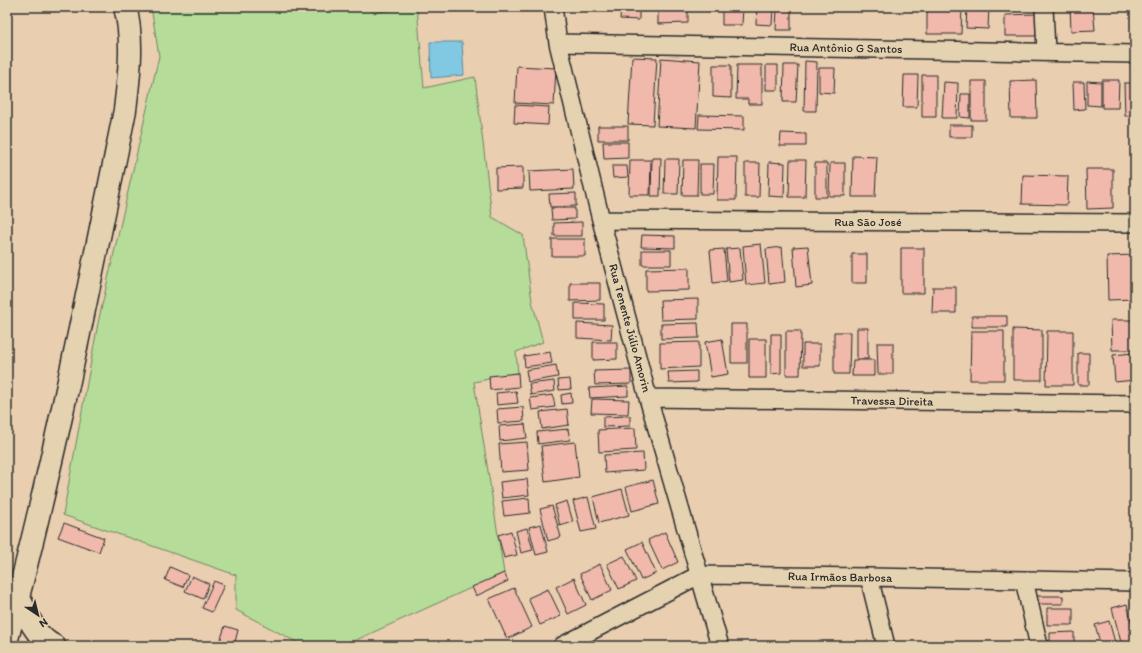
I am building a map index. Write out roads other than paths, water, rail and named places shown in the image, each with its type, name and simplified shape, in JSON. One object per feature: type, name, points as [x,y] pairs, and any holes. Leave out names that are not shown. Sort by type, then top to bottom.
[{"type":"main road","points":[[7,638],[13,603],[69,380],[125,110],[129,76],[129,21],[125,7]]},
{"type":"main road","points":[[13,603],[46,642],[54,646]]},
{"type":"street","name":"Rua Tenente Júlio Amorin","points":[[553,7],[558,43],[601,220],[648,398],[720,646]]},
{"type":"street","points":[[1044,7],[1046,52]]},
{"type":"street","name":"Rua Antônio G Santos","points":[[558,43],[1135,54]]},
{"type":"street","name":"Rua São José","points":[[601,220],[1135,224]]},
{"type":"street","name":"Travessa Direita","points":[[648,398],[1135,404]]},
{"type":"street","name":"Rua Irmãos Barbosa","points":[[562,646],[699,575],[1135,582]]},
{"type":"street","points":[[869,577],[886,646]]},
{"type":"street","points":[[1024,580],[1039,646]]},
{"type":"water","points":[[430,42],[462,42],[464,75],[431,78]]}]
